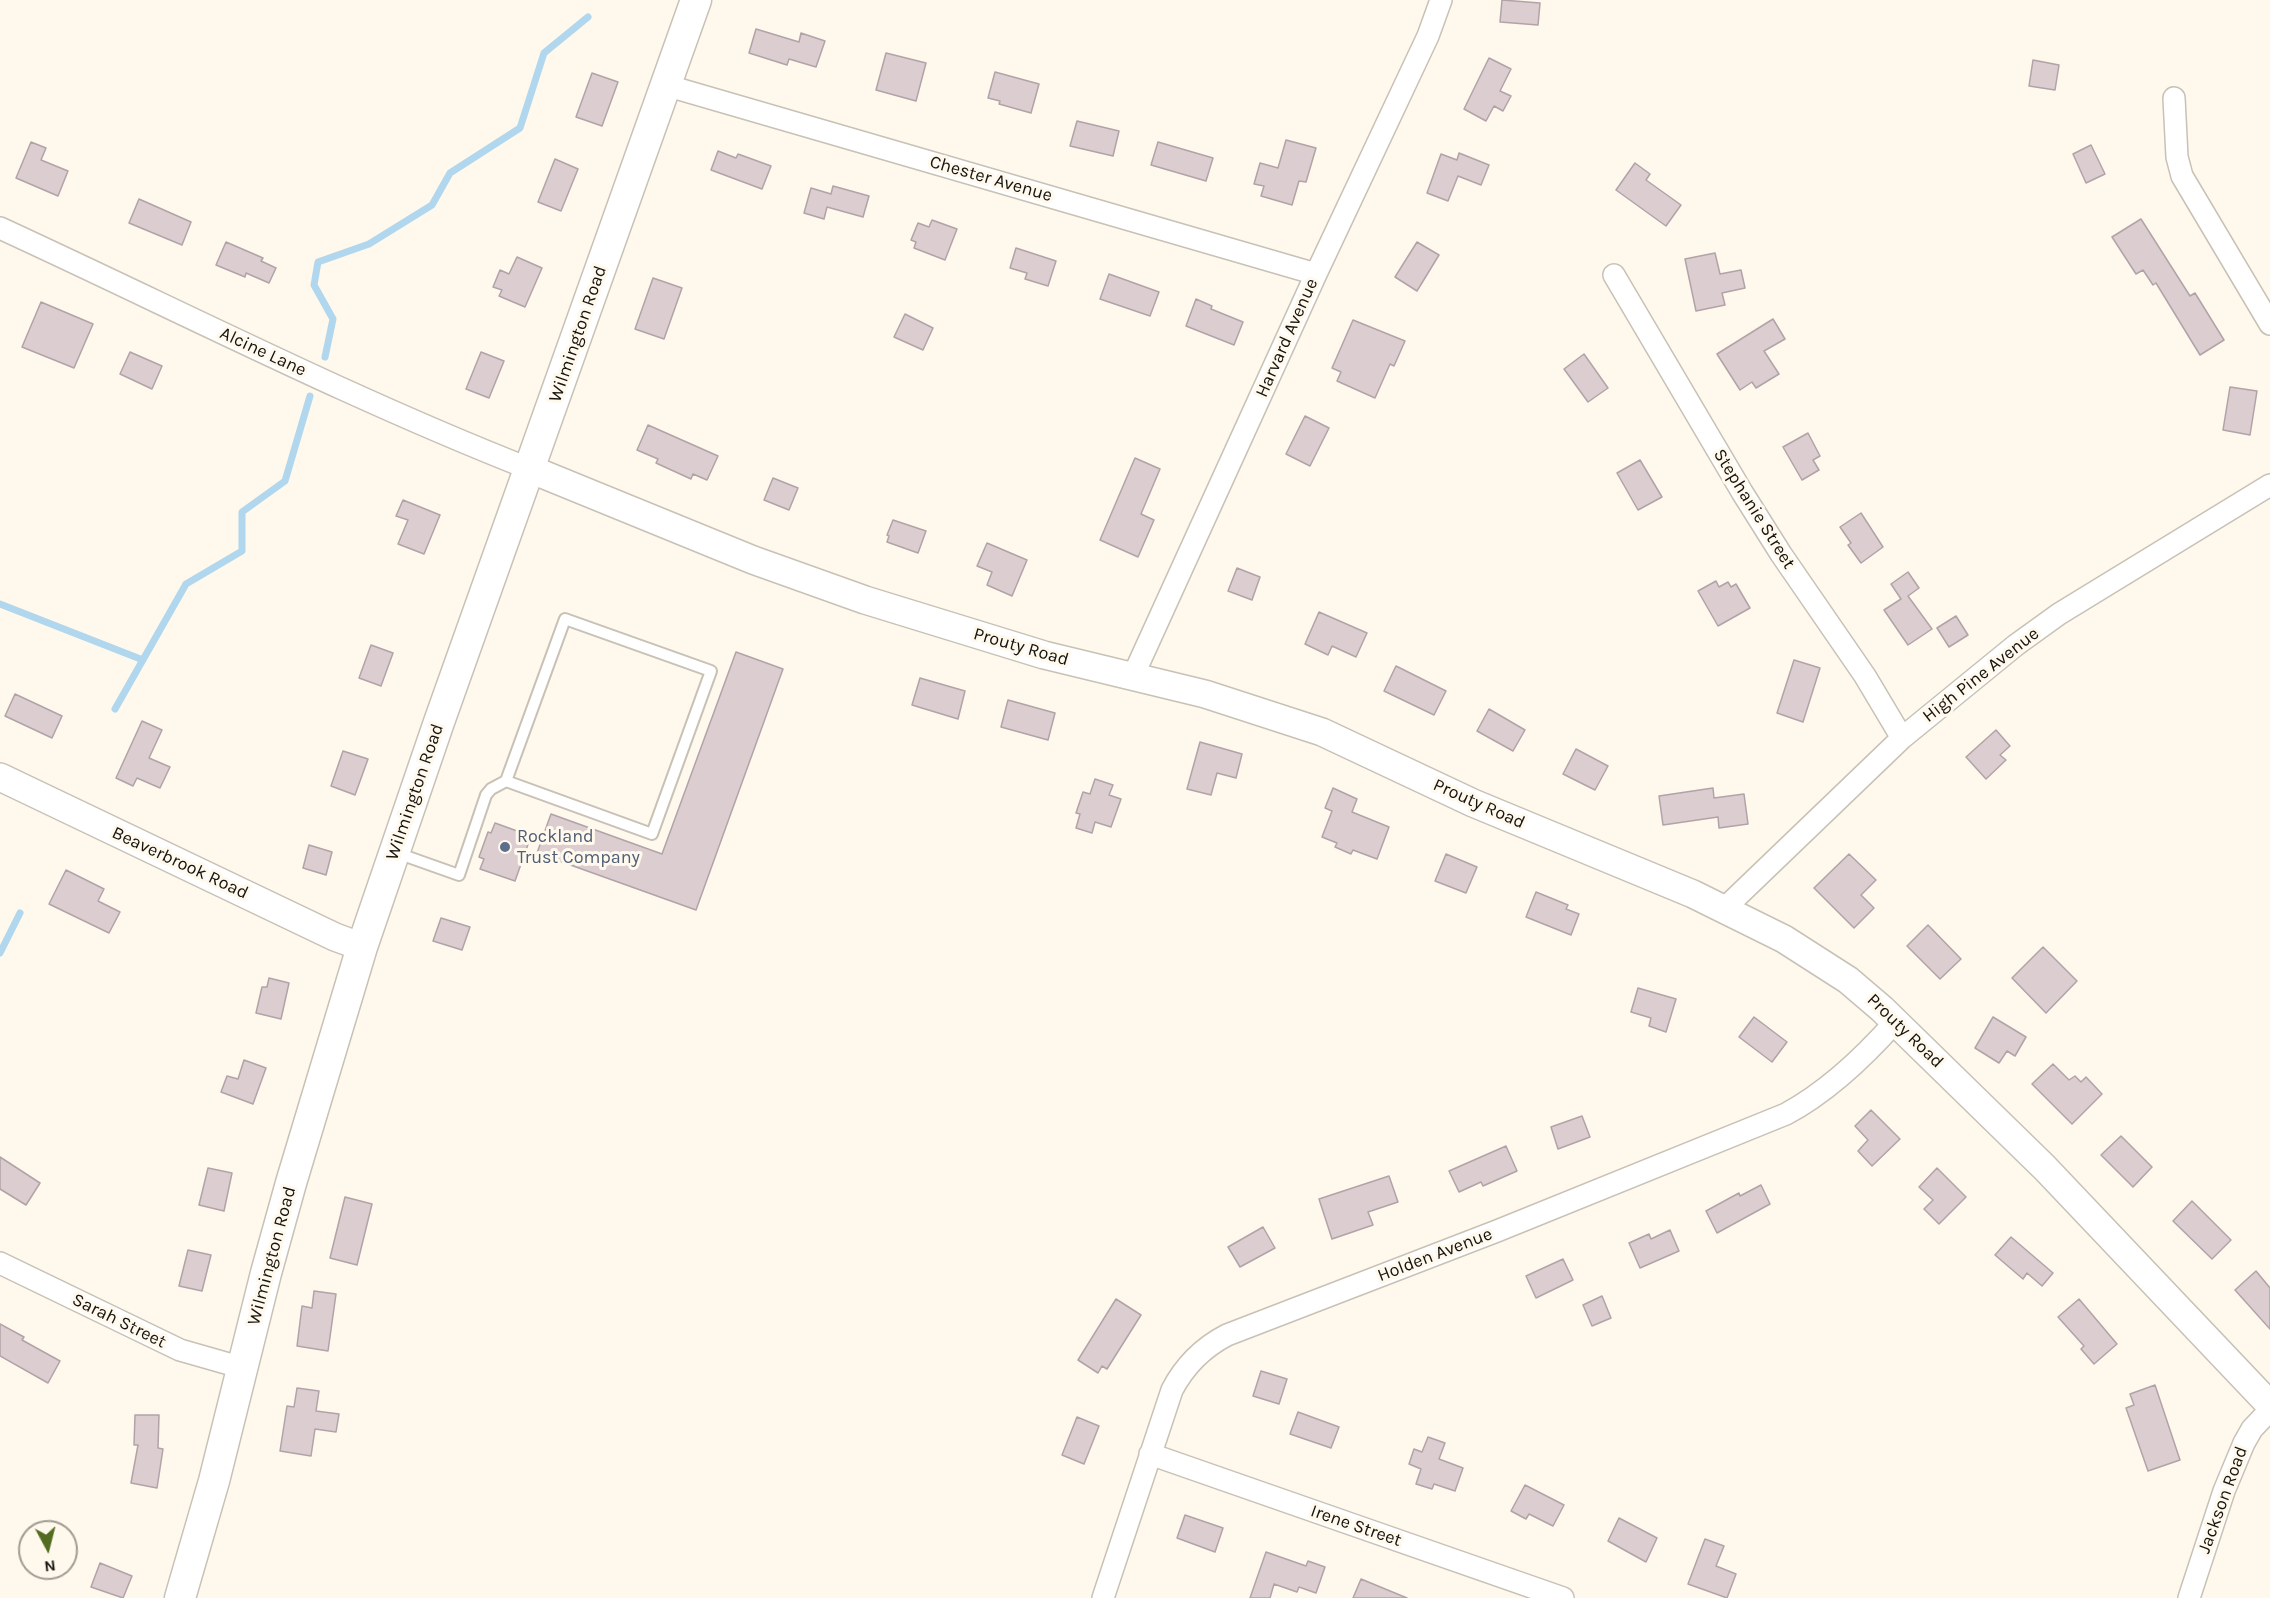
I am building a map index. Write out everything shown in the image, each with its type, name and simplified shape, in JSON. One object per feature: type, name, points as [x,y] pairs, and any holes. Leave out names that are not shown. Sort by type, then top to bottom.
[{"type":"main road","name":"Wilmington Road","points":[[180,1598],[214,1481],[291,1183],[362,947],[696,0]]},
{"type":"street","name":"Harvard Avenue","points":[[1133,676],[1316,274],[1428,36],[1441,0]]},
{"type":"street","name":"Chester Avenue","points":[[665,85],[1316,274]]},
{"type":"street","points":[[2174,99],[2177,157],[2182,176],[2270,324]]},
{"type":"street","name":"Alcine Lane","points":[[0,228],[324,381],[530,469]]},
{"type":"street","name":"Stephanie Street","points":[[1614,275],[1742,492],[1781,554],[1865,676],[1902,738]]},
{"type":"street","name":"Prouty Road","points":[[530,469],[702,540],[821,585],[1044,655],[1205,694],[1322,732],[1473,802],[1725,908],[1784,939],[1865,993],[2045,1168],[2270,1408]]},
{"type":"street","name":"High Pine Avenue","points":[[1725,908],[1902,738],[2016,645],[2059,614],[2270,485]]},
{"type":"street","name":"Beaverbrook Road","points":[[0,777],[335,937],[362,947]]},
{"type":"street","name":"Holden Avenue","points":[[1103,1598],[1168,1400],[1177,1380],[1199,1353],[1217,1341],[1785,1114],[1827,1087],[1878,1041],[1895,1022]]},
{"type":"street","name":"Sarah Street","points":[[0,1263],[180,1350],[243,1368]]},
{"type":"street","name":"Jackson Road","points":[[2189,1598],[2224,1491],[2244,1443],[2252,1429],[2270,1408]]},
{"type":"street","name":"Irene Street","points":[[1150,1454],[1563,1598]]},
{"type":"lane","points":[[394,851],[459,874],[485,797],[491,789],[506,781],[565,619],[711,671],[652,834],[506,781]]},
{"type":"building","points":[[1502,0],[1540,3],[1538,25],[1500,22]]},
{"type":"building","points":[[756,29],[799,42],[801,33],[825,41],[816,67],[789,59],[787,65],[749,53]]},
{"type":"building","points":[[886,53],[926,63],[916,101],[876,90]]},
{"type":"building","points":[[1489,58],[1511,69],[1500,91],[1511,96],[1503,111],[1494,106],[1486,121],[1464,109]]},
{"type":"building","points":[[2033,60],[2059,65],[2055,90],[2029,86]]},
{"type":"building","points":[[995,72],[1039,84],[1031,113],[999,104],[1000,101],[988,98]]},
{"type":"building","points":[[592,73],[618,82],[602,126],[576,117]]},
{"type":"building","points":[[1077,121],[1119,131],[1113,156],[1070,146]]},
{"type":"building","points":[[1286,140],[1316,148],[1306,182],[1299,181],[1292,205],[1261,196],[1264,186],[1254,184],[1260,163],[1278,168]]},
{"type":"building","points":[[31,142],[46,148],[41,160],[68,171],[58,196],[16,178]]},
{"type":"building","points":[[1158,142],[1213,158],[1206,181],[1151,165]]},
{"type":"building","points":[[2091,145],[2105,174],[2086,183],[2073,154]]},
{"type":"building","points":[[718,151],[736,158],[738,154],[771,166],[762,189],[711,170]]},
{"type":"building","points":[[1459,153],[1489,165],[1481,185],[1458,176],[1448,201],[1427,193],[1441,154],[1457,160]]},
{"type":"building","points":[[555,159],[578,169],[561,211],[538,202]]},
{"type":"building","points":[[1635,163],[1650,174],[1646,180],[1681,205],[1666,226],[1616,190]]},
{"type":"building","points":[[833,186],[869,196],[863,217],[827,207],[824,219],[804,213],[811,188],[831,194]]},
{"type":"building","points":[[139,199],[191,222],[182,245],[129,223]]},
{"type":"building","points":[[2141,219],[2190,296],[2195,293],[2224,340],[2200,355],[2156,283],[2153,285],[2143,270],[2136,274],[2112,237]]},
{"type":"building","points":[[932,220],[957,229],[945,260],[914,248],[916,242],[911,240],[918,223],[929,227]]},
{"type":"building","points":[[226,242],[263,258],[261,261],[276,268],[269,283],[246,273],[245,277],[216,265]]},
{"type":"building","points":[[1417,242],[1439,255],[1417,291],[1395,277]]},
{"type":"building","points":[[1016,248],[1056,261],[1048,286],[1025,279],[1027,273],[1010,268]]},
{"type":"building","points":[[1715,253],[1720,274],[1741,270],[1745,288],[1722,293],[1725,305],[1696,311],[1685,259]]},
{"type":"building","points":[[517,257],[542,268],[525,307],[499,296],[502,290],[493,287],[500,270],[509,274]]},
{"type":"building","points":[[1109,274],[1159,292],[1150,316],[1100,299]]},
{"type":"building","points":[[653,278],[682,288],[664,339],[635,329]]},
{"type":"building","points":[[1196,299],[1212,306],[1211,309],[1243,322],[1234,345],[1186,326]]},
{"type":"building","points":[[41,302],[93,324],[74,368],[22,347]]},
{"type":"building","points":[[905,314],[933,328],[923,350],[894,337]]},
{"type":"building","points":[[1773,319],[1785,339],[1764,351],[1779,374],[1756,388],[1752,382],[1740,390],[1717,354]]},
{"type":"building","points":[[1353,320],[1405,341],[1394,366],[1390,364],[1375,398],[1337,381],[1341,372],[1332,368]]},
{"type":"building","points":[[130,352],[162,366],[152,389],[120,374]]},
{"type":"building","points":[[481,352],[504,361],[489,398],[466,389]]},
{"type":"building","points":[[1584,354],[1608,388],[1588,402],[1564,369]]},
{"type":"building","points":[[2230,387],[2257,391],[2250,435],[2223,430]]},
{"type":"building","points":[[1305,416],[1329,428],[1310,466],[1286,454]]},
{"type":"building","points":[[648,425],[718,456],[707,480],[693,474],[691,479],[656,463],[658,459],[637,450]]},
{"type":"building","points":[[1808,433],[1820,456],[1813,460],[1819,470],[1802,480],[1783,447]]},
{"type":"building","points":[[1135,458],[1160,469],[1141,514],[1154,520],[1138,557],[1100,540]]},
{"type":"building","points":[[1640,460],[1662,497],[1638,510],[1617,473]]},
{"type":"building","points":[[773,478],[798,488],[789,510],[764,500]]},
{"type":"building","points":[[403,500],[440,515],[424,554],[398,544],[408,520],[396,516]]},
{"type":"building","points":[[1861,513],[1883,547],[1861,563],[1848,545],[1851,543],[1840,527]]},
{"type":"building","points":[[893,520],[926,531],[918,553],[887,542],[889,536],[887,535]]},
{"type":"building","points":[[987,543],[1027,560],[1012,596],[987,585],[992,572],[977,566]]},
{"type":"building","points":[[1237,568],[1260,577],[1252,600],[1228,591]]},
{"type":"building","points":[[1908,572],[1919,588],[1908,596],[1932,629],[1908,645],[1884,610],[1901,599],[1891,584]]},
{"type":"building","points":[[1716,581],[1719,587],[1728,582],[1731,587],[1736,584],[1750,608],[1718,626],[1698,591]]},
{"type":"building","points":[[1319,612],[1367,633],[1356,657],[1332,646],[1328,655],[1305,644]]},
{"type":"building","points":[[1956,616],[1968,635],[1949,647],[1937,628]]},
{"type":"building","points":[[371,645],[393,653],[381,686],[359,678]]},
{"type":"building","points":[[736,652],[783,669],[696,910],[537,853],[551,814],[662,854]]},
{"type":"building","points":[[1794,660],[1820,668],[1803,722],[1777,713]]},
{"type":"building","points":[[1396,666],[1446,691],[1434,715],[1384,691]]},
{"type":"building","points":[[920,678],[965,691],[958,719],[912,705]]},
{"type":"building","points":[[15,694],[62,716],[52,738],[5,716]]},
{"type":"building","points":[[1008,700],[1055,713],[1048,740],[1001,727]]},
{"type":"building","points":[[1489,709],[1525,730],[1513,751],[1477,731]]},
{"type":"building","points":[[142,721],[162,730],[149,758],[170,767],[160,788],[137,778],[133,786],[116,778]]},
{"type":"building","points":[[1996,730],[2010,746],[2000,755],[2006,760],[1986,779],[1966,757]]},
{"type":"building","points":[[1200,742],[1242,754],[1236,778],[1217,773],[1211,795],[1187,789]]},
{"type":"building","points":[[1576,749],[1608,766],[1595,790],[1563,774]]},
{"type":"building","points":[[343,751],[368,759],[355,795],[331,786]]},
{"type":"building","points":[[1095,779],[1113,785],[1109,795],[1121,799],[1111,827],[1095,822],[1092,833],[1076,828],[1080,814],[1076,813],[1083,792],[1090,794]]},
{"type":"building","points":[[1333,788],[1357,799],[1352,812],[1389,827],[1377,859],[1353,850],[1351,854],[1335,847],[1337,843],[1322,837],[1332,811],[1325,808]]},
{"type":"building","points":[[1713,788],[1714,798],[1744,794],[1748,824],[1719,828],[1718,817],[1663,825],[1659,796]]},
{"type":"building","name":"Rockland Trust Company","points":[[495,823],[531,836],[515,881],[480,869],[484,859],[479,857],[488,832],[491,833]]},
{"type":"building","points":[[309,845],[332,852],[326,875],[303,868]]},
{"type":"building","points":[[1446,854],[1477,867],[1466,893],[1435,881]]},
{"type":"building","points":[[1849,854],[1876,880],[1861,895],[1874,908],[1854,928],[1814,888]]},
{"type":"building","points":[[66,870],[104,889],[98,901],[120,912],[109,933],[49,904]]},
{"type":"building","points":[[1536,892],[1568,905],[1566,909],[1579,914],[1571,935],[1526,917]]},
{"type":"building","points":[[441,918],[470,927],[462,950],[433,941]]},
{"type":"building","points":[[1928,925],[1961,959],[1940,979],[1907,946]]},
{"type":"building","points":[[2043,947],[2077,981],[2046,1013],[2012,978]]},
{"type":"building","points":[[269,978],[289,983],[281,1019],[256,1013],[262,987],[267,987]]},
{"type":"building","points":[[1638,988],[1676,999],[1666,1032],[1649,1026],[1651,1018],[1631,1012]]},
{"type":"building","points":[[1754,1017],[1787,1042],[1772,1062],[1739,1037]]},
{"type":"building","points":[[1993,1017],[2026,1037],[2015,1056],[2007,1051],[1999,1063],[1975,1048]]},
{"type":"building","points":[[244,1060],[266,1068],[253,1104],[221,1092],[227,1076],[238,1079]]},
{"type":"building","points":[[2053,1064],[2069,1080],[2075,1076],[2081,1082],[2086,1077],[2102,1094],[2072,1124],[2032,1084]]},
{"type":"building","points":[[1871,1110],[1900,1139],[1872,1166],[1858,1151],[1868,1140],[1855,1126]]},
{"type":"building","points":[[1582,1116],[1590,1137],[1558,1149],[1551,1127]]},
{"type":"building","points":[[2121,1136],[2152,1167],[2133,1187],[2101,1155]]},
{"type":"building","points":[[1506,1146],[1517,1171],[1483,1186],[1481,1182],[1459,1192],[1449,1171]]},
{"type":"building","points":[[0,1157],[40,1183],[26,1205],[0,1189]]},
{"type":"building","points":[[208,1168],[232,1173],[224,1211],[199,1205]]},
{"type":"building","points":[[1937,1168],[1966,1197],[1939,1224],[1924,1209],[1933,1200],[1919,1187]]},
{"type":"building","points":[[1389,1176],[1398,1202],[1368,1212],[1373,1225],[1332,1239],[1319,1199]]},
{"type":"building","points":[[1761,1185],[1770,1204],[1717,1233],[1706,1211],[1739,1193],[1740,1196]]},
{"type":"building","points":[[345,1197],[372,1204],[357,1265],[330,1258]]},
{"type":"building","points":[[2192,1201],[2231,1240],[2212,1259],[2173,1221]]},
{"type":"building","points":[[1263,1227],[1275,1248],[1240,1267],[1228,1247]]},
{"type":"building","points":[[1670,1230],[1679,1251],[1640,1268],[1629,1243],[1649,1234],[1651,1239]]},
{"type":"building","points":[[2011,1237],[2053,1273],[2042,1286],[2027,1273],[2023,1279],[1995,1255]]},
{"type":"building","points":[[188,1250],[211,1255],[202,1291],[179,1286]]},
{"type":"building","points":[[1563,1259],[1573,1280],[1536,1298],[1526,1276]]},
{"type":"building","points":[[2256,1271],[2270,1288],[2270,1329],[2235,1290]]},
{"type":"building","points":[[314,1291],[336,1294],[328,1351],[297,1346],[302,1306],[312,1308]]},
{"type":"building","points":[[1602,1296],[1611,1318],[1592,1326],[1583,1305]]},
{"type":"building","points":[[1116,1299],[1141,1315],[1107,1369],[1102,1366],[1098,1373],[1078,1360]]},
{"type":"building","points":[[2079,1299],[2117,1344],[2094,1364],[2081,1349],[2084,1346],[2058,1317]]},
{"type":"building","points":[[0,1324],[24,1337],[22,1340],[60,1361],[48,1383],[0,1356]]},
{"type":"building","points":[[1261,1371],[1287,1379],[1279,1404],[1253,1396]]},
{"type":"building","points":[[2155,1385],[2180,1460],[2148,1471],[2126,1408],[2134,1405],[2130,1394]]},
{"type":"building","points":[[297,1388],[319,1391],[316,1411],[339,1414],[336,1432],[315,1429],[311,1456],[280,1451],[287,1406],[294,1407]]},
{"type":"building","points":[[1298,1412],[1339,1427],[1331,1448],[1290,1434]]},
{"type":"building","points":[[135,1415],[159,1415],[158,1448],[163,1449],[157,1488],[131,1483],[138,1445],[134,1445]]},
{"type":"building","points":[[1077,1417],[1099,1426],[1084,1464],[1062,1455]]},
{"type":"building","points":[[1428,1437],[1445,1443],[1439,1459],[1463,1468],[1455,1491],[1434,1484],[1432,1489],[1416,1484],[1421,1469],[1409,1464],[1414,1449],[1422,1452]]},
{"type":"building","points":[[1525,1485],[1564,1505],[1553,1526],[1529,1514],[1526,1519],[1511,1511]]},
{"type":"building","points":[[1185,1515],[1223,1528],[1215,1552],[1177,1538]]},
{"type":"building","points":[[1619,1518],[1657,1538],[1646,1562],[1608,1541]]},
{"type":"building","points":[[1705,1539],[1724,1546],[1716,1566],[1736,1574],[1727,1598],[1688,1584]]},
{"type":"building","points":[[1266,1552],[1306,1566],[1308,1561],[1325,1567],[1316,1593],[1299,1587],[1297,1592],[1274,1584],[1270,1598],[1250,1598]]},
{"type":"building","points":[[100,1563],[132,1576],[123,1598],[91,1587]]},
{"type":"building","points":[[1361,1579],[1407,1598],[1353,1598]]},
{"type":"waterway","points":[[325,357],[333,319],[314,285],[318,262],[369,244],[432,205],[450,173],[520,128],[544,53],[588,17]]},
{"type":"waterway","points":[[115,709],[186,584],[242,551],[242,512],[285,481],[310,396]]},
{"type":"waterway","points":[[0,604],[143,660]]},
{"type":"waterway","points":[[0,953],[20,913]]},
{"type":"place","name":"Rockland Trust Company","points":[[505,847]]}]
